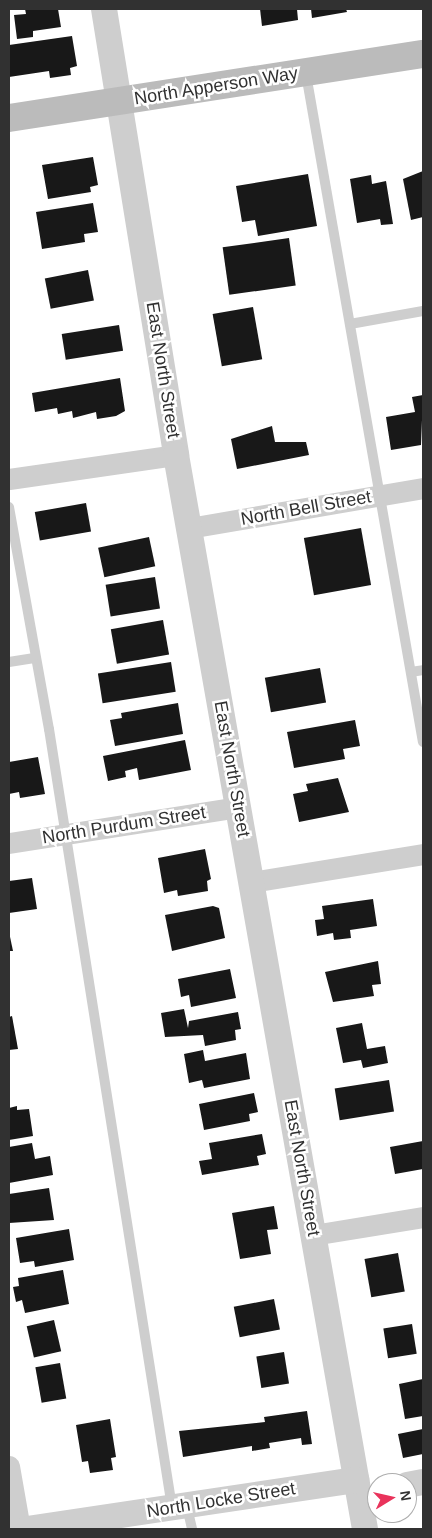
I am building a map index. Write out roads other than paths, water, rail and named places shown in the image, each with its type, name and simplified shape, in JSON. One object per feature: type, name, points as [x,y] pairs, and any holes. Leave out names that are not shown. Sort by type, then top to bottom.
[{"type":"main road","name":"North Apperson Way","points":[[9,118],[423,54]]},
{"type":"street","name":"East North Street","points":[[104,9],[176,455],[313,1235],[364,1488],[365,1529]]},
{"type":"street","points":[[9,480],[176,455]]},
{"type":"street","name":"North Bell Street","points":[[189,528],[423,488]]},
{"type":"street","name":"North Purdum Street","points":[[9,844],[239,807]]},
{"type":"street","points":[[252,882],[423,854]]},
{"type":"street","points":[[313,1235],[423,1217]]},
{"type":"street","points":[[9,1466],[20,1529]]},
{"type":"street","name":"North Locke Street","points":[[27,1529],[184,1514],[364,1488]]},
{"type":"lane","points":[[306,73],[423,742]]},
{"type":"lane","points":[[350,324],[423,311]]},
{"type":"lane","points":[[9,507],[33,658],[49,729],[63,834],[184,1514]]},
{"type":"lane","points":[[9,662],[33,658]]},
{"type":"lane","points":[[411,672],[423,670]]}]
